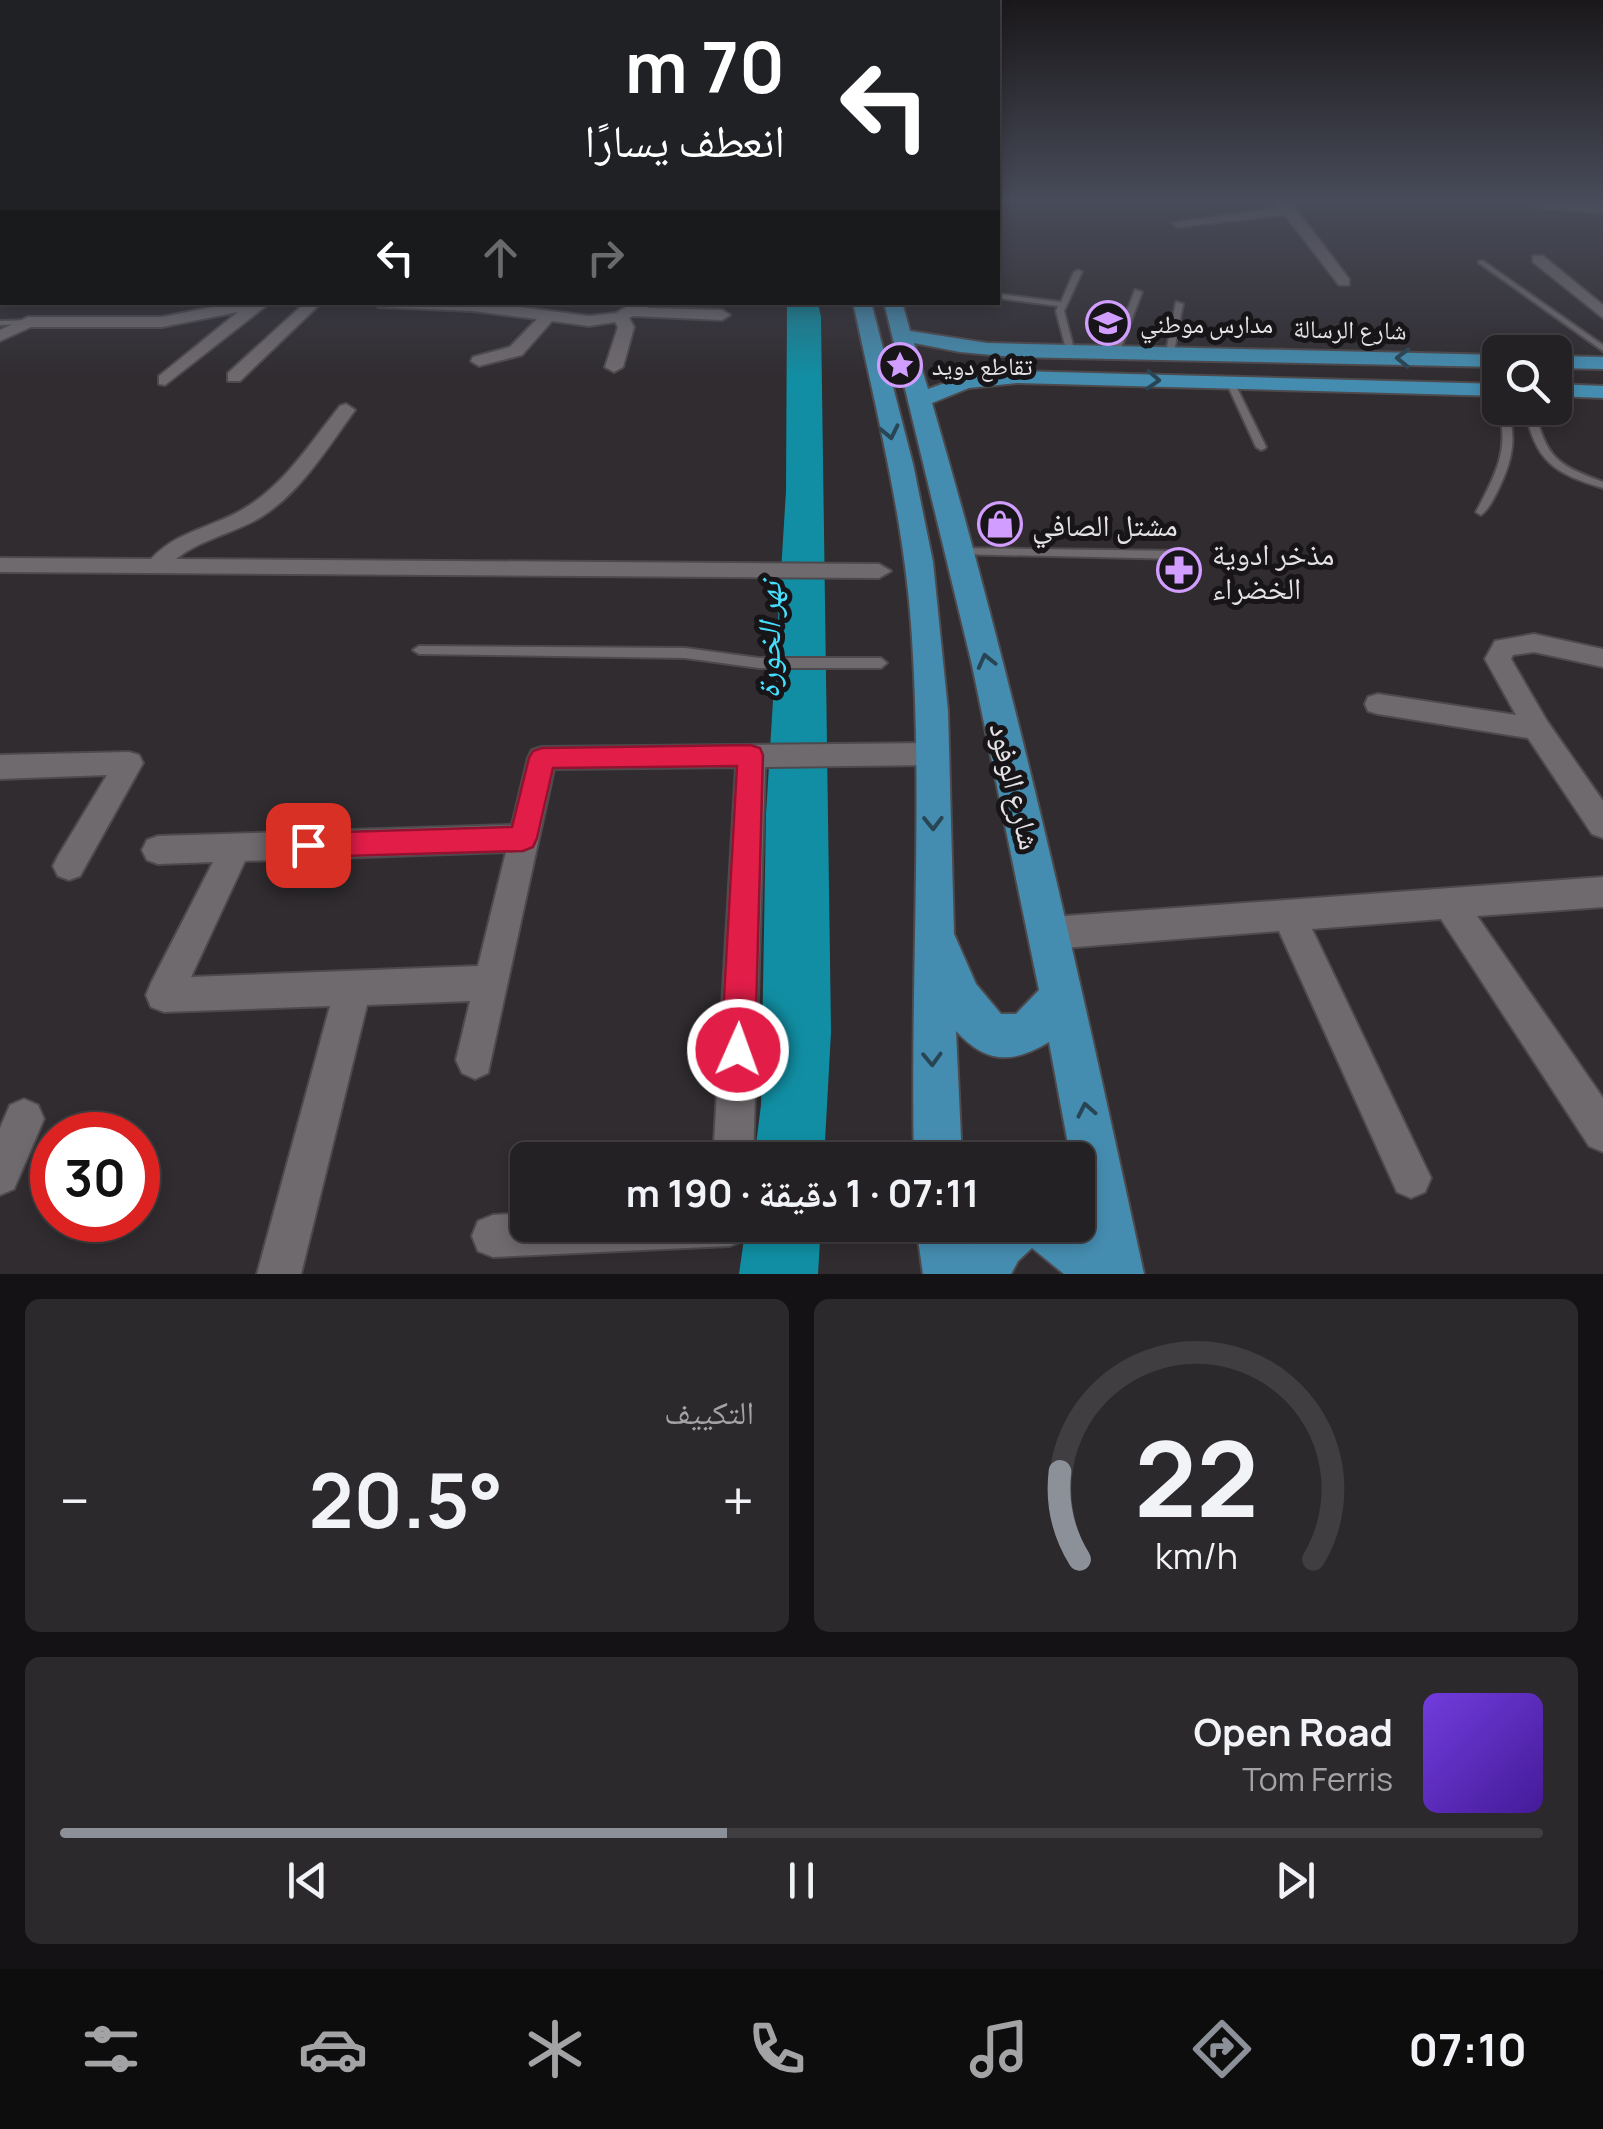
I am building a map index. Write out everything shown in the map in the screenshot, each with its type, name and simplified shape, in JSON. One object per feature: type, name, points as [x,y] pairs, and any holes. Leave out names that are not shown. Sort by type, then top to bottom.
[{"type":"main road","points":[[863,305],[918,560],[932,754],[932,1050],[937,1142]]},
{"type":"main road","name":"شارع الوفود","points":[[893,305],[959,552],[1051,934],[1118,1274]]},
{"type":"main road","name":"شارع الرسالة","points":[[901,334],[980,352],[1116,351],[1482,360]]},
{"type":"main road","points":[[1077,353],[1076,368],[1094,378]]},
{"type":"main road","points":[[1572,362],[1603,363]]},
{"type":"main road","name":"شارع الرسالة","points":[[920,400],[949,386],[981,379],[1094,378],[1482,397]]},
{"type":"main road","points":[[1572,391],[1603,392]]},
{"type":"main road","points":[[935,927],[960,1004],[990,1032],[1010,1036],[1029,1030],[1063,995]]},
{"type":"main road","points":[[944,1242],[948,1274]]},
{"type":"main road","points":[[984,1274],[1000,1242]]},
{"type":"main road","points":[[1069,1242],[1086,1258],[1095,1274]]},
{"type":"street","points":[[1327,259],[1344,282]]},
{"type":"street","points":[[1539,259],[1603,313]]},
{"type":"street","points":[[0,336],[28,322],[162,322],[250,305]]},
{"type":"street","points":[[166,380],[258,305]]},
{"type":"street","points":[[234,376],[313,305]]},
{"type":"street","points":[[450,305],[588,320],[634,310],[722,315]]},
{"type":"street","points":[[614,367],[634,310]]},
{"type":"street","points":[[479,361],[516,351],[548,316]]},
{"type":"street","points":[[155,568],[172,547],[197,532],[240,521],[270,502],[346,410]]},
{"type":"street","points":[[0,565],[879,571]]},
{"type":"street","points":[[1603,658],[1534,643],[1512,644],[1500,652],[1500,667],[1603,825]]},
{"type":"street","points":[[1378,704],[1538,729]]},
{"type":"street","points":[[475,1060],[542,758],[932,754]]},
{"type":"street","points":[[734,1142],[750,755]]},
{"type":"street","points":[[0,768],[129,763],[69,866]]},
{"type":"street","points":[[158,850],[523,838]]},
{"type":"street","points":[[236,847],[164,995],[492,983]]},
{"type":"street","points":[[1051,934],[1603,892]]},
{"type":"street","points":[[1450,904],[1603,1132]]},
{"type":"street","points":[[1290,917],[1411,1178]]},
{"type":"street","points":[[279,1274],[353,988]]},
{"type":"street","points":[[0,1175],[24,1119]]},
{"type":"street","points":[[493,1236],[510,1235]]},
{"type":"lane","points":[[1481,262],[1603,349]]},
{"type":"lane","points":[[1077,353],[1061,304],[1078,272]]},
{"type":"lane","points":[[1116,351],[1138,292]]},
{"type":"lane","points":[[1000,296],[1061,304]]},
{"type":"lane","points":[[1170,352],[1179,304]]},
{"type":"lane","points":[[0,323],[28,322]]},
{"type":"lane","points":[[1231,384],[1261,446]]},
{"type":"lane","points":[[1482,512],[1500,475],[1510,425]]},
{"type":"lane","points":[[1534,425],[1542,453],[1566,471],[1603,484]]},
{"type":"lane","points":[[959,552],[1182,555]]},
{"type":"lane","points":[[419,650],[685,654],[759,662],[881,663]]},
{"type":"water","name":"نهر الخورة","points":[[787,305],[818,305],[831,1032],[825,1142],[756,1142],[761,1105],[766,814],[786,491]]},
{"type":"water","points":[[744,1242],[820,1242],[818,1274],[739,1274]]},
{"type":"place","name":"مدارس موطني","points":[[1108,323]]},
{"type":"place","name":"تقاطع دويد","points":[[900,365]]},
{"type":"place","name":"مشتل الصافي","points":[[1000,524]]},
{"type":"place","name":"مذخر ادوية الخضراء","points":[[1179,570]]},
{"type":"route","points":[[308,845],[523,838],[542,758],[750,755],[738,1050]]}]
